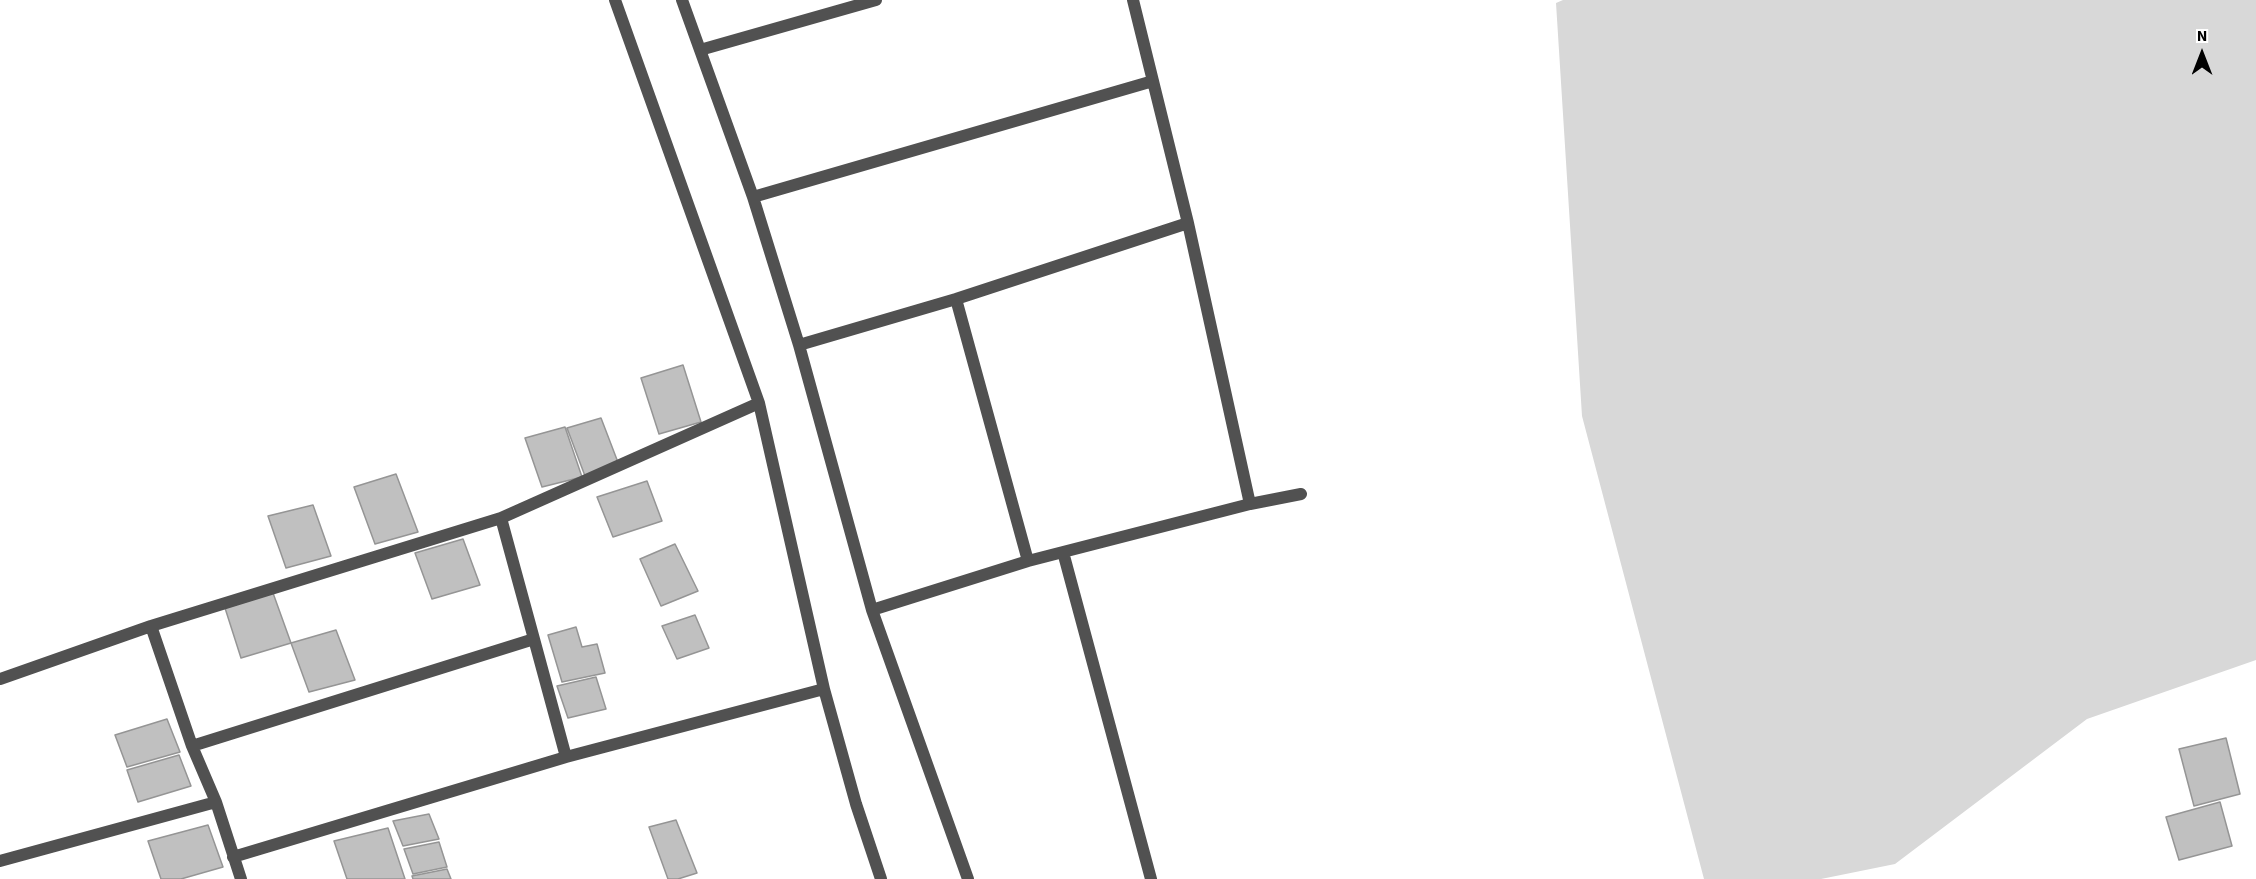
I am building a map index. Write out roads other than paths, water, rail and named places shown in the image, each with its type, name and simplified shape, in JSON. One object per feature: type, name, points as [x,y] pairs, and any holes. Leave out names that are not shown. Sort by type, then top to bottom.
[{"type":"street","points":[[615,0],[759,403],[824,689],[856,804],[881,879]]},
{"type":"street","points":[[682,0],[753,197],[799,345],[872,610],[968,879]]},
{"type":"street","points":[[700,50],[876,0]]},
{"type":"street","points":[[1133,0],[1188,223],[1250,504]]},
{"type":"street","points":[[753,197],[1153,81]]},
{"type":"street","points":[[799,345],[956,299],[1188,223]]},
{"type":"street","points":[[956,299],[1028,561]]},
{"type":"street","points":[[0,679],[151,626],[501,518],[759,403]]},
{"type":"street","points":[[872,610],[1028,561],[1250,504],[1301,494]]},
{"type":"street","points":[[501,518],[567,757]]},
{"type":"street","points":[[1063,552],[1151,879]]},
{"type":"street","points":[[151,626],[192,746],[216,802],[241,879]]},
{"type":"street","points":[[192,746],[534,639]]},
{"type":"street","points":[[233,857],[567,757],[824,689]]},
{"type":"street","points":[[0,861],[216,802]]}]
